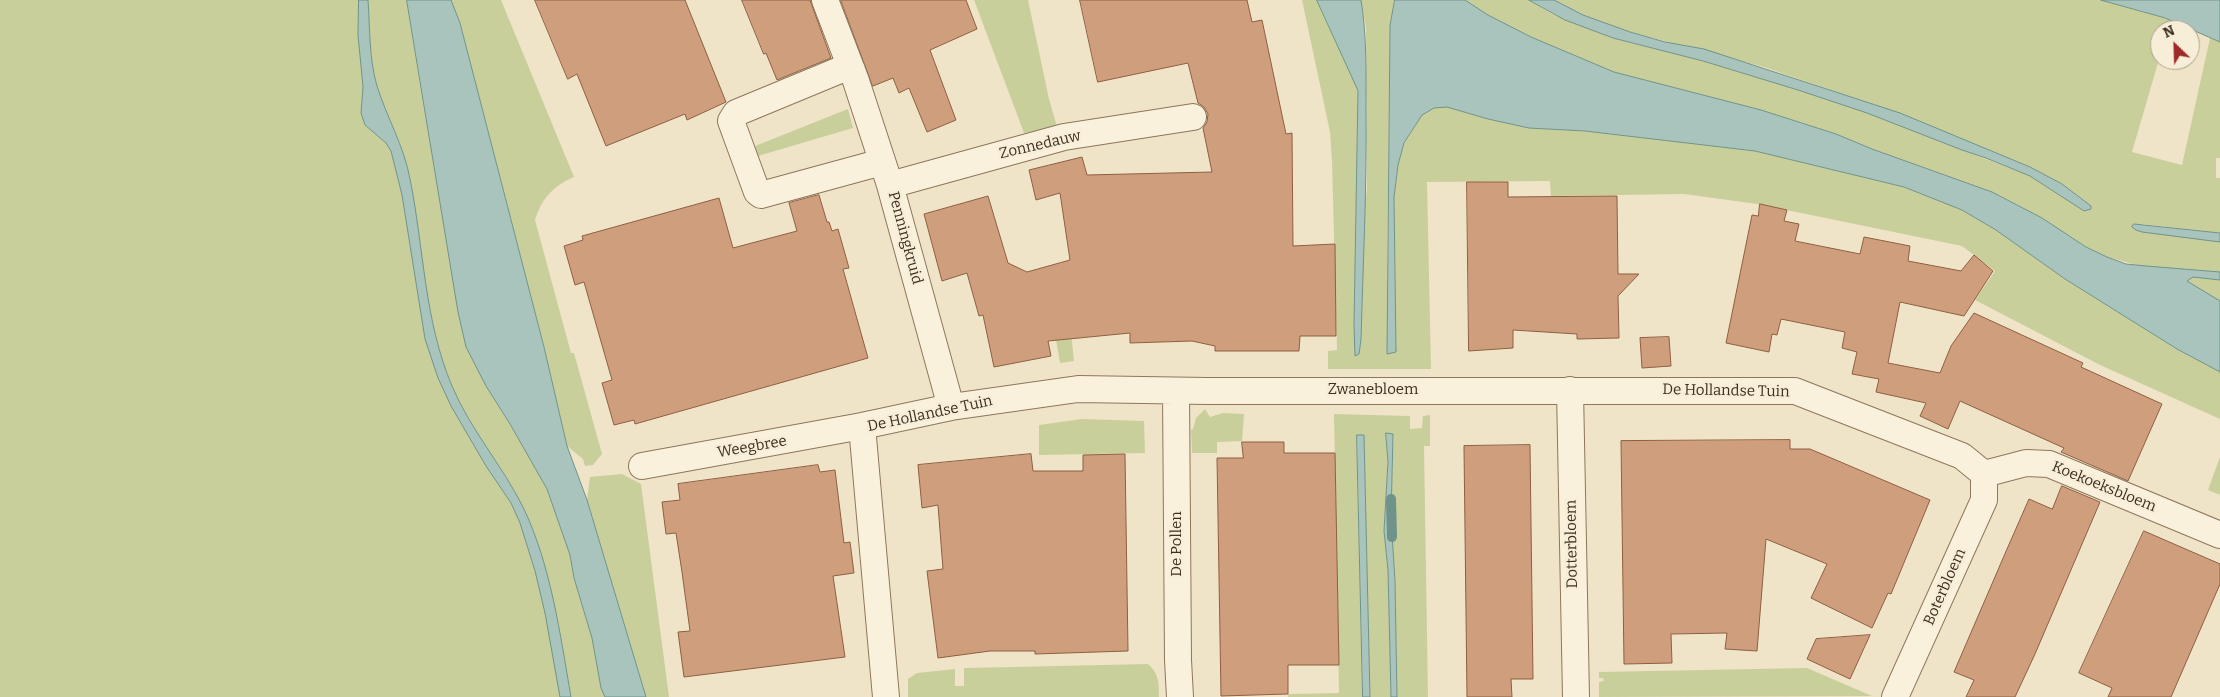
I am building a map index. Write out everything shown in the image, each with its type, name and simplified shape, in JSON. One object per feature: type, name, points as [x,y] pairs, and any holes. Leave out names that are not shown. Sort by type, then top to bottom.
[{"type":"street","name":"Penningkruid","points":[[825,0],[852,70],[886,173],[951,407]]},
{"type":"street","name":"Zonnedauw","points":[[852,70],[840,70],[736,113],[732,121],[757,192],[761,195],[1064,138],[1192,117]]},
{"type":"street","name":"De Hollandse Tuin","points":[[886,697],[862,426],[951,407],[1078,389],[1176,391]]},
{"type":"street","name":"De Hollandse Tuin","points":[[1570,390],[1795,391],[1962,456],[1984,474]]},
{"type":"street","name":"Zwanebloem","points":[[1176,391],[1570,390]]},
{"type":"street","name":"Dotterbloem","points":[[1570,390],[1576,697]]},
{"type":"street","name":"De Pollen","points":[[1176,391],[1178,660],[1180,697]]},
{"type":"street","name":"Weegbree","points":[[642,466],[862,426]]},
{"type":"street","name":"Koekoeksbloem","points":[[1984,474],[2026,463],[2049,464],[2220,534]]},
{"type":"street","name":"Boterbloem","points":[[1894,697],[1984,500],[1984,474]]},
{"type":"green space","points":[[0,0],[359,0],[358,35],[363,87],[361,113],[365,125],[386,143],[391,151],[402,195],[425,339],[438,378],[451,406],[486,466],[511,503],[520,523],[540,587],[564,697],[0,697]]},
{"type":"green space","points":[[368,0],[407,0],[450,264],[486,386],[547,489],[570,555],[574,578],[592,638],[601,688],[605,697],[571,697],[553,600],[533,529],[506,476],[459,402],[443,361],[435,336],[425,284],[410,179],[400,144],[374,76]]},
{"type":"green space","points":[[451,0],[501,0],[574,177],[560,184],[549,194],[535,220],[571,353],[574,353],[602,454],[593,465],[585,466],[583,459],[567,446],[544,347],[460,23]]},
{"type":"green space","points":[[974,0],[1028,0],[1049,99],[1057,127],[1024,133]]},
{"type":"green space","points":[[1302,0],[1317,0],[1358,91],[1354,325],[1359,354],[1367,190],[1366,28],[1361,0],[1395,0],[1390,26],[1387,281],[1391,353],[1395,352],[1394,197],[1398,165],[1404,144],[1422,115],[1434,108],[1447,107],[1529,128],[1585,131],[1755,151],[1904,187],[1962,210],[1996,230],[2065,279],[2177,349],[2220,372],[2220,419],[2100,365],[1975,300],[1995,271],[1962,246],[1757,204],[1684,194],[1551,196],[1550,181],[1427,182],[1431,369],[1328,369],[1328,351],[1337,350],[1330,132]]},
{"type":"green space","points":[[1465,0],[1529,0],[1552,14],[1612,38],[1703,61],[1867,113],[2030,176],[2084,211],[2091,206],[2062,184],[2030,167],[1900,114],[1764,67],[1630,32],[1583,15],[1554,0],[2101,0],[2171,20],[2150,20],[2150,70],[2156,70],[2132,152],[2182,165],[2210,38],[2220,42],[2220,158],[2216,158],[2216,178],[2220,178],[2220,233],[2141,224],[2138,224],[2136,230],[2220,242],[2220,272],[2182,269],[2220,276],[2220,301],[2189,284],[2187,281],[2189,279],[2107,257],[2086,247],[2042,218],[1992,192],[1872,149],[1836,134],[1761,110],[1614,72],[1531,37],[1488,15]]},
{"type":"green space","points":[[848,109],[853,128],[758,156],[755,146]]},
{"type":"green space","points":[[1069,313],[1074,361],[1060,363],[1052,316]]},
{"type":"green space","points":[[1205,409],[1210,417],[1223,413],[1244,414],[1242,441],[1217,442],[1217,453],[1192,453],[1191,430],[1196,418]]},
{"type":"green space","points":[[1334,414],[1410,416],[1410,429],[1422,428],[1423,416],[1430,415],[1430,446],[1424,446],[1428,697],[1397,697],[1395,581],[1391,518],[1393,435],[1386,433],[1388,462],[1384,531],[1388,570],[1391,697],[1370,697],[1364,436],[1357,435],[1363,697],[1288,697],[1288,694],[1339,693]]},
{"type":"green space","points":[[1082,419],[1144,421],[1145,453],[1039,455],[1039,425]]},
{"type":"green space","points":[[2220,457],[2220,495],[2208,490]]},
{"type":"green space","points":[[622,474],[641,484],[669,697],[646,697],[587,500],[590,477]]},
{"type":"green space","points":[[1148,664],[1158,679],[1159,697],[908,697],[908,679],[917,673],[955,669],[955,686],[964,686],[964,668]]},
{"type":"green space","points":[[1807,668],[1872,696],[1599,697],[1599,682],[1604,681],[1603,678],[1599,678],[1599,672]]},
{"type":"water","points":[[359,0],[368,0],[374,76],[407,167],[415,205],[430,310],[443,361],[459,402],[506,476],[533,529],[548,576],[571,697],[560,697],[545,613],[535,571],[520,523],[511,503],[486,466],[451,406],[438,378],[425,339],[402,195],[391,151],[386,143],[365,125],[361,113],[363,87],[358,35]]},
{"type":"water","points":[[407,0],[451,0],[460,23],[544,347],[567,446],[587,500],[646,697],[605,697],[601,688],[592,638],[574,578],[570,555],[547,489],[486,386],[466,347],[458,312]]},
{"type":"water","points":[[1317,0],[1361,0],[1363,14],[1366,69],[1365,196],[1361,340],[1359,354],[1355,356],[1358,91]]},
{"type":"water","points":[[1395,0],[1465,0],[1488,15],[1531,37],[1614,72],[1761,110],[1836,134],[1872,149],[1992,192],[2042,218],[2086,247],[2126,264],[2220,272],[2220,280],[2193,277],[2187,281],[2220,301],[2220,372],[2177,349],[2065,279],[1996,230],[1962,210],[1904,187],[1755,151],[1585,131],[1529,128],[1447,107],[1434,108],[1422,115],[1404,143],[1398,165],[1394,197],[1396,352],[1387,354],[1390,26]]},
{"type":"water","points":[[1529,0],[1554,0],[1583,15],[1630,32],[1665,42],[1704,49],[1900,113],[2030,167],[2062,184],[2091,206],[2091,209],[2084,211],[2030,176],[1867,113],[1703,61],[1613,38],[1565,20]]},
{"type":"water","points":[[2101,0],[2220,0],[2220,42],[2200,33],[2200,20],[2170,20]]},
{"type":"water","points":[[2134,224],[2220,233],[2220,242],[2142,232],[2132,227]]},
{"type":"water","points":[[1386,433],[1393,434],[1391,518],[1395,581],[1397,697],[1391,697],[1388,570],[1384,531],[1388,462]]},
{"type":"water","points":[[1357,435],[1364,435],[1370,697],[1363,697]]},
{"type":"building","points":[[535,0],[685,0],[726,102],[687,120],[685,114],[606,146],[577,74],[568,79]]},
{"type":"building","points":[[742,0],[810,0],[831,58],[777,80]]},
{"type":"building","points":[[841,0],[966,0],[977,29],[930,50],[956,120],[927,132],[909,88],[899,93],[893,78],[873,86]]},
{"type":"building","points":[[1080,0],[1247,0],[1252,22],[1262,20],[1286,134],[1292,133],[1293,246],[1335,244],[1336,336],[1300,336],[1299,351],[1215,351],[1215,346],[1192,341],[1130,343],[1130,333],[1048,341],[1051,356],[994,367],[983,315],[979,316],[967,273],[942,281],[924,214],[988,196],[1008,263],[1027,272],[1070,260],[1060,193],[1036,200],[1029,170],[1082,157],[1087,175],[1212,172],[1203,128],[1207,122],[1208,114],[1204,107],[1198,103],[1188,63],[1098,82]]},
{"type":"building","points":[[1467,182],[1508,182],[1508,197],[1617,196],[1618,274],[1639,274],[1618,296],[1619,338],[1577,339],[1577,334],[1513,330],[1513,348],[1469,351]]},
{"type":"building","points":[[819,195],[827,222],[829,222],[832,231],[838,229],[849,268],[843,269],[868,358],[635,424],[634,420],[614,425],[602,383],[612,380],[584,282],[575,285],[564,246],[583,240],[582,236],[719,198],[733,248],[797,231],[789,203]]},
{"type":"building","points":[[1760,204],[1787,210],[1784,221],[1799,224],[1795,241],[1860,254],[1864,237],[1910,246],[1908,261],[1961,271],[1974,255],[1993,271],[1964,316],[1900,302],[1888,363],[1940,373],[1951,346],[1974,313],[2083,363],[2081,367],[2162,404],[2128,481],[2061,452],[2064,448],[1960,401],[1948,429],[1920,416],[1926,403],[1876,392],[1879,379],[1852,374],[1857,352],[1842,348],[1845,332],[1781,319],[1777,335],[1772,334],[1769,352],[1726,343],[1752,215],[1758,216]]},
{"type":"building","points":[[1669,337],[1671,366],[1642,368],[1640,338]]},
{"type":"building","points":[[1790,440],[1790,449],[1810,449],[1930,500],[1891,594],[1888,593],[1872,628],[1811,598],[1827,564],[1766,539],[1757,651],[1725,649],[1727,633],[1671,634],[1672,663],[1624,664],[1621,441]]},
{"type":"building","points":[[1242,442],[1284,442],[1284,453],[1335,453],[1339,665],[1288,665],[1288,694],[1221,696],[1217,458],[1243,458]]},
{"type":"building","points":[[1530,445],[1533,679],[1511,679],[1512,697],[1467,697],[1464,446]]},
{"type":"building","points":[[1031,454],[1033,471],[1083,471],[1083,455],[1125,454],[1128,651],[1035,654],[1035,651],[990,651],[938,658],[927,571],[943,569],[938,505],[922,508],[918,465]]},
{"type":"building","points":[[818,465],[820,472],[835,470],[844,543],[850,542],[854,573],[833,576],[845,657],[684,677],[678,632],[690,631],[676,533],[666,534],[662,502],[680,500],[678,484]]},
{"type":"building","points":[[2062,486],[2100,502],[2035,654],[2015,697],[1966,697],[1974,680],[1954,672],[2029,499],[2052,509]]},
{"type":"building","points":[[2144,531],[2220,564],[2220,584],[2171,697],[2108,697],[2112,688],[2079,673]]},
{"type":"building","points":[[1870,635],[1850,679],[1807,659],[1816,639]]},
{"type":"waterway","points":[[1391,499],[1392,537]]}]
